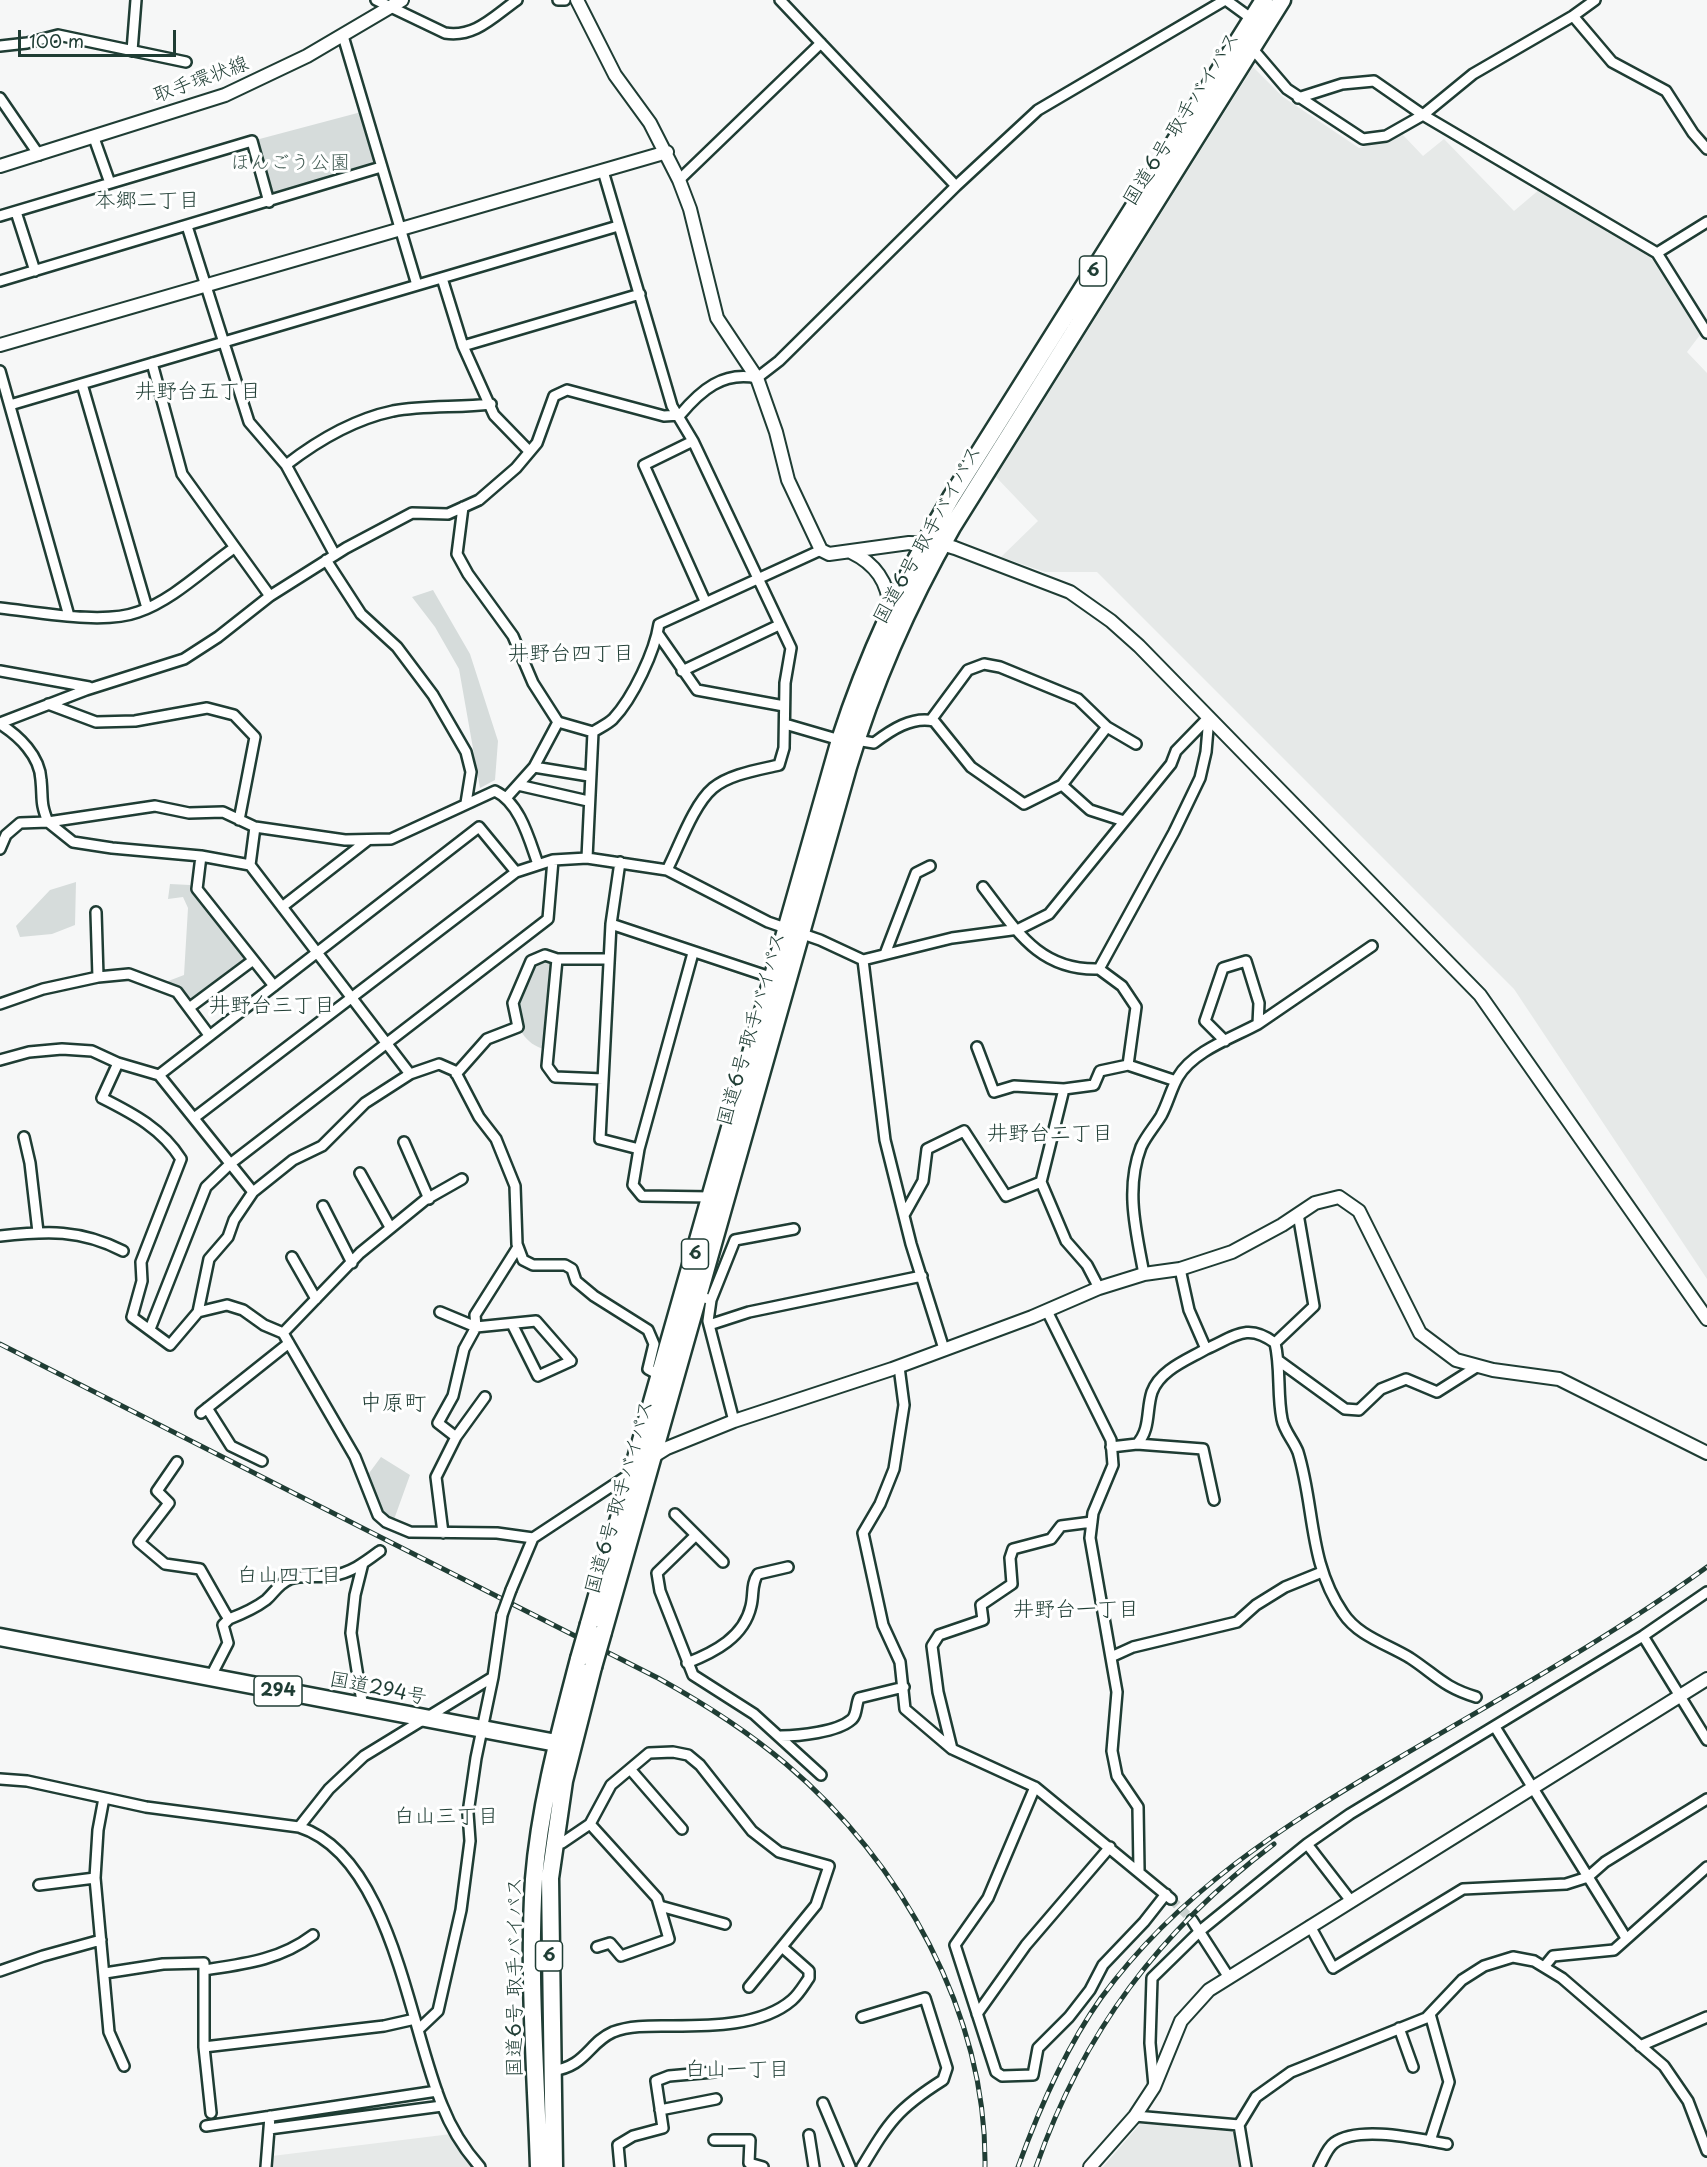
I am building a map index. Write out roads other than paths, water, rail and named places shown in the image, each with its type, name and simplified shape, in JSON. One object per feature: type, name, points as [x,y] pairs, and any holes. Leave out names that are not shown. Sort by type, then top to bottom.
[{"type":"highway","name":"国道6号 取手バイパス","points":[[848,740],[942,544],[1245,44],[1252,19],[1264,0]]},
{"type":"highway","name":"国道6号 取手バイパス","points":[[596,1628],[705,1298],[794,931],[848,740],[858,686],[890,609],[925,543],[1245,44],[1282,0]]},
{"type":"highway","name":"国道6号 取手バイパス","points":[[539,2167],[533,1968],[534,1878],[542,1818],[596,1628],[634,1471],[773,978],[794,931]]},
{"type":"highway","name":"国道294号","points":[[0,1637],[564,1745]]},
{"type":"highway","name":"国道6号 取手バイパス","points":[[554,2167],[549,1926],[553,1844],[564,1745]]},
{"type":"street","points":[[132,51],[136,0]]},
{"type":"street","points":[[376,0],[396,3],[445,33],[457,35],[469,34],[517,0]]},
{"type":"street","points":[[558,0],[565,0]]},
{"type":"street","points":[[577,0],[615,75],[650,123],[667,152],[690,209],[717,318],[757,378],[776,432],[788,480],[821,550],[829,554],[925,543],[942,544],[1044,580],[1090,604],[1139,646],[1480,995],[1707,1318]]},
{"type":"street","points":[[780,0],[957,186]]},
{"type":"street","points":[[680,415],[694,399],[723,378],[736,375],[757,378],[779,361],[1038,110],[1226,0],[1252,19]]},
{"type":"street","points":[[1245,44],[1298,98],[1363,140],[1386,136],[1423,115],[1473,74],[1573,16],[1594,0]]},
{"type":"street","name":"取手環状線","points":[[0,166],[225,95],[343,36],[396,3]]},
{"type":"street","points":[[1573,16],[1612,62],[1666,91],[1693,133],[1707,149]]},
{"type":"street","points":[[0,46],[27,43],[58,35],[186,62]]},
{"type":"street","points":[[343,36],[417,285]]},
{"type":"street","points":[[679,180],[821,43]]},
{"type":"street","points":[[1298,98],[1342,84],[1374,81],[1423,115],[1657,253],[1707,333]]},
{"type":"street","points":[[0,98],[39,155]]},
{"type":"street","points":[[94,138],[110,183]]},
{"type":"street","points":[[0,216],[252,141],[269,202]]},
{"type":"street","points":[[0,345],[667,152]]},
{"type":"street","points":[[0,281],[381,167]]},
{"type":"street","points":[[603,171],[672,406],[680,415],[693,441],[791,648],[784,706],[784,748],[779,765],[741,774],[713,788],[695,814],[667,870]]},
{"type":"street","points":[[16,212],[35,270]]},
{"type":"street","points":[[1657,253],[1707,222]]},
{"type":"street","points":[[187,226],[249,422],[286,465],[361,614],[397,647],[444,714],[466,752],[471,772],[466,802]]},
{"type":"street","points":[[10,405],[618,226]]},
{"type":"street","points":[[442,278],[463,346],[494,415],[529,451]]},
{"type":"street","points":[[463,346],[640,294]]},
{"type":"street","points":[[152,363],[182,474],[270,596]]},
{"type":"street","points":[[0,370],[69,616]]},
{"type":"street","points":[[82,384],[147,608]]},
{"type":"street","points":[[410,1074],[250,865],[201,856],[73,842],[48,822],[41,804],[42,778],[26,745],[0,723],[94,688],[184,659],[219,637],[270,596],[331,557],[412,513],[448,514],[479,500],[516,468],[537,443],[554,396],[567,390],[647,413],[680,415]]},
{"type":"street","points":[[286,465],[312,445],[369,418],[395,411],[491,404]]},
{"type":"street","points":[[693,441],[644,465],[705,601]]},
{"type":"street","points":[[463,507],[457,554],[468,574],[513,636],[533,683],[558,722],[593,732]]},
{"type":"street","points":[[0,608],[69,616],[97,617],[137,613],[161,600],[234,548]]},
{"type":"street","points":[[593,732],[612,719],[634,687],[657,642],[659,624],[705,601],[821,550]]},
{"type":"street","points":[[850,552],[863,558],[879,574],[887,591],[890,609]]},
{"type":"street","points":[[682,671],[779,625]]},
{"type":"street","points":[[658,634],[682,671],[698,690],[784,706]]},
{"type":"street","points":[[785,724],[848,740],[874,743],[895,727],[931,720],[969,670],[984,663],[1000,667],[1078,699],[1107,727],[1136,744]]},
{"type":"street","points":[[0,671],[94,688]]},
{"type":"street","points":[[48,704],[96,722],[135,721],[207,708],[234,715],[255,737],[239,820]]},
{"type":"street","points":[[194,1118],[516,872],[553,860],[586,858],[667,870],[794,931],[863,960],[952,938],[1015,930],[1048,914],[1171,764],[1176,751],[1209,717]]},
{"type":"street","points":[[1100,969],[1174,832],[1200,778],[1206,752],[1209,717]]},
{"type":"street","points":[[931,720],[972,767],[1024,804],[1062,785],[1107,727]]},
{"type":"street","points":[[507,797],[534,766],[558,722]]},
{"type":"street","points":[[586,858],[593,732]]},
{"type":"street","points":[[534,766],[589,776]]},
{"type":"street","points":[[518,785],[588,801]]},
{"type":"street","points":[[1062,785],[1090,810],[1124,821]]},
{"type":"street","points":[[0,849],[6,836],[20,823],[48,822],[155,806],[189,813],[222,812],[255,827],[345,840],[391,839],[466,802],[495,791],[507,797],[523,825],[538,864]]},
{"type":"street","points":[[250,865],[255,827]]},
{"type":"street","points":[[159,1075],[479,827],[516,872]]},
{"type":"street","points":[[282,907],[368,840]]},
{"type":"street","points":[[201,856],[197,889],[274,986]]},
{"type":"street","points":[[150,1329],[206,1187],[230,1164],[548,919],[553,860]]},
{"type":"street","points":[[620,862],[611,924],[600,1139],[639,1149]]},
{"type":"street","points":[[885,954],[916,873],[930,866]]},
{"type":"street","points":[[983,887],[1015,930],[1054,963],[1083,970],[1100,969],[1122,986],[1136,1008],[1128,1065]]},
{"type":"street","points":[[96,912],[98,977]]},
{"type":"street","points":[[611,924],[773,978]]},
{"type":"street","points":[[1144,1274],[1132,1203],[1133,1176],[1142,1145],[1161,1115],[1179,1075],[1205,1051],[1257,1024],[1372,946]]},
{"type":"street","points":[[693,953],[639,1149],[633,1185],[642,1196],[711,1197]]},
{"type":"street","points":[[456,1074],[487,1039],[518,1027],[513,1003],[531,962],[545,955],[556,959],[609,959]]},
{"type":"street","points":[[556,959],[547,1066],[555,1077],[603,1079]]},
{"type":"street","points":[[863,960],[883,1128],[904,1215],[945,1349]]},
{"type":"street","points":[[189,1008],[252,961]]},
{"type":"street","points":[[1225,1041],[1205,1021],[1223,968],[1246,961],[1258,1003],[1257,1024]]},
{"type":"street","points":[[0,1004],[43,989],[98,977],[129,974],[177,992],[209,1035]]},
{"type":"street","points":[[977,1047],[994,1092],[1014,1086],[1064,1089],[1094,1085],[1100,1071],[1128,1065],[1176,1081]]},
{"type":"street","points":[[0,1060],[29,1052],[62,1049],[92,1052],[118,1063],[159,1075],[253,1192]]},
{"type":"street","points":[[118,1063],[102,1098],[140,1117],[171,1143],[182,1159],[141,1262],[141,1281],[132,1317],[170,1345],[198,1312],[209,1259],[228,1237],[234,1220],[253,1192],[293,1160],[322,1146],[364,1103],[410,1074],[439,1064],[456,1074],[479,1116],[496,1139],[515,1186],[518,1247],[523,1260],[533,1265],[565,1265],[572,1269],[576,1281],[594,1296],[648,1330],[654,1344],[648,1369],[661,1377]]},
{"type":"street","points":[[1064,1089],[1041,1182],[1066,1241],[1087,1265],[1099,1288]]},
{"type":"street","points":[[904,1215],[923,1180],[927,1149],[964,1131],[1006,1196],[1041,1182]]},
{"type":"street","points":[[24,1137],[30,1163],[38,1232]]},
{"type":"street","points":[[404,1142],[429,1199]]},
{"type":"street","points":[[360,1173],[390,1227]]},
{"type":"street","points":[[283,1334],[360,1252],[429,1199],[462,1179]]},
{"type":"street","points":[[419,2029],[438,2011],[461,1910],[470,1841],[468,1813],[476,1758],[494,1677],[502,1615],[511,1590],[533,1538],[654,1456],[734,1421],[899,1367],[1047,1311],[1099,1288],[1144,1274],[1180,1269],[1232,1252],[1315,1203],[1339,1197],[1359,1211],[1420,1334],[1456,1360],[1478,1366],[1559,1378],[1707,1453]]},
{"type":"street","points":[[323,1206],[352,1263]]},
{"type":"street","points":[[1275,1343],[1314,1306],[1298,1214]]},
{"type":"street","points":[[734,1421],[709,1325],[705,1298],[735,1240],[794,1229]]},
{"type":"street","points":[[0,1236],[38,1232],[70,1233],[103,1241],[123,1251]]},
{"type":"street","points":[[456,1437],[438,1423],[453,1396],[464,1349],[476,1327],[475,1315],[494,1281],[518,1247]]},
{"type":"street","points":[[292,1257],[316,1299]]},
{"type":"street","points":[[1180,1269],[1189,1310],[1206,1349]]},
{"type":"street","points":[[709,1325],[749,1312],[922,1276]]},
{"type":"street","points":[[198,1312],[226,1305],[243,1310],[264,1325],[283,1334],[355,1457],[378,1515],[386,1522],[410,1532],[497,1533],[533,1538]]},
{"type":"street","points":[[1047,1311],[1111,1440],[1113,1465],[1092,1522],[1090,1538],[1118,1692],[1112,1751],[1117,1776],[1138,1807],[1139,1870]]},
{"type":"street","points":[[440,1312],[476,1327],[512,1323],[536,1321],[571,1361],[538,1376],[512,1323]]},
{"type":"street","points":[[1137,1444],[1145,1436],[1152,1391],[1164,1373],[1206,1349],[1249,1330],[1264,1335],[1275,1343],[1279,1361],[1277,1383],[1282,1422],[1298,1451],[1322,1572],[1343,1614],[1360,1630],[1410,1659],[1452,1689],[1476,1697]]},
{"type":"street","points":[[262,1461],[231,1446],[204,1411],[288,1343]]},
{"type":"street","points":[[1279,1361],[1345,1408],[1359,1410],[1381,1389],[1406,1379],[1437,1392],[1478,1366]]},
{"type":"street","points":[[899,1367],[904,1405],[894,1469],[880,1504],[863,1533],[883,1625],[900,1662],[905,1709],[952,1749],[1035,1787],[1110,1846],[1168,1897],[1103,1965],[1090,1990],[1069,2017],[1038,2049],[1033,2075],[1002,2076],[996,2072],[955,1945],[988,1898],[1035,1787]]},
{"type":"street","points":[[443,1533],[436,1477],[456,1437],[485,1396]]},
{"type":"street","points":[[1112,1447],[1137,1444],[1203,1449],[1214,1500]]},
{"type":"street","points":[[177,1462],[157,1491],[170,1503],[139,1542],[165,1564],[200,1569],[229,1619]]},
{"type":"street","points":[[675,1514],[723,1562]]},
{"type":"street","points":[[952,1749],[938,1692],[932,1646],[939,1635],[983,1620],[981,1605],[1012,1584],[1010,1558],[1013,1549],[1051,1539],[1061,1526],[1092,1522]]},
{"type":"street","points":[[696,1535],[657,1573],[660,1591],[693,1675],[754,1714],[781,1736],[821,1775]]},
{"type":"street","points":[[210,1678],[228,1643],[223,1625],[229,1619],[253,1609],[268,1598],[280,1583],[309,1575],[329,1576],[354,1570],[380,1551]]},
{"type":"street","points":[[363,1563],[355,1595],[351,1633],[363,1708]]},
{"type":"street","points":[[687,1663],[711,1654],[743,1626],[749,1614],[753,1581],[758,1574],[788,1567]]},
{"type":"street","points":[[1111,1657],[1133,1647],[1238,1622],[1256,1605],[1285,1587],[1322,1572]]},
{"type":"street","points":[[1154,2087],[1150,2043],[1152,1978],[1201,1930],[1307,1844],[1350,1814],[1642,1636],[1707,1592]]},
{"type":"street","points":[[1642,1636],[1707,1740]]},
{"type":"street","points":[[299,1827],[329,1790],[364,1756],[427,1720],[494,1677]]},
{"type":"street","points":[[1090,2167],[1135,2116],[1154,2087],[1181,2021],[1201,1998],[1228,1976],[1707,1679]]},
{"type":"street","points":[[781,1736],[796,1736],[851,1721],[859,1698],[904,1687]]},
{"type":"street","points":[[1495,1727],[1626,1938]]},
{"type":"street","points":[[553,1844],[562,1843],[590,1824],[612,1785],[649,1753],[673,1752],[688,1755],[700,1764],[752,1831],[779,1852],[829,1866],[816,1905],[749,1987]]},
{"type":"street","points":[[630,1769],[682,1829]]},
{"type":"street","points":[[0,1779],[27,1781],[146,1807],[299,1827],[315,1832],[329,1841],[352,1866],[385,1928],[442,2106],[462,2145],[480,2167]]},
{"type":"street","points":[[104,1797],[98,1830],[95,1878],[109,2032],[124,2066]]},
{"type":"street","points":[[1310,1926],[1333,1968],[1464,1889],[1566,1884],[1588,1877],[1605,1862],[1707,1799]]},
{"type":"street","points":[[590,1824],[657,1898],[669,1939],[621,1956],[610,1943],[597,1947]]},
{"type":"street","points":[[1307,1844],[1351,1900]]},
{"type":"street","points":[[977,2013],[1026,1946],[1110,1846]]},
{"type":"street","points":[[1544,1967],[1553,1956],[1614,1950],[1707,1867]]},
{"type":"street","points":[[39,1885],[95,1878]]},
{"type":"street","points":[[660,1906],[725,1924]]},
{"type":"street","points":[[1192,1920],[1201,1930],[1228,1976]]},
{"type":"street","points":[[204,1970],[270,1959],[289,1951],[313,1935]]},
{"type":"street","points":[[0,1971],[101,1940]]},
{"type":"street","points":[[551,2071],[564,2069],[577,2063],[612,2033],[654,2026],[700,2026],[734,2022],[775,2011],[794,1999],[809,1978],[809,1971],[782,1947]]},
{"type":"street","points":[[1246,2167],[1239,2125],[1256,2097],[1291,2072],[1430,2014],[1462,1980],[1484,1966],[1513,1957],[1534,1961],[1562,1978],[1664,2066],[1688,2101],[1707,2151]]},
{"type":"street","points":[[105,1973],[162,1964],[204,1963],[204,2047],[211,2113]]},
{"type":"street","points":[[862,2017],[925,1998],[947,2068],[943,2080],[911,2100],[890,2121],[862,2167]]},
{"type":"street","points":[[1430,2014],[1449,2082],[1430,2141]]},
{"type":"street","points":[[1640,2046],[1707,2017]]},
{"type":"street","points":[[204,2047],[384,2026],[415,2019]]},
{"type":"street","points":[[1399,2028],[1413,2067]]},
{"type":"street","points":[[620,2167],[618,2145],[633,2136],[663,2128],[656,2081],[669,2076],[714,2072]]},
{"type":"street","points":[[206,2126],[437,2091]]},
{"type":"street","points":[[660,2110],[716,2099]]},
{"type":"street","points":[[823,2103],[850,2167]]},
{"type":"street","points":[[269,2129],[442,2106]]},
{"type":"street","points":[[266,2167],[270,2116]]},
{"type":"street","points":[[1135,2116],[1239,2125]]},
{"type":"street","points":[[1319,2167],[1332,2144],[1342,2139],[1381,2133],[1447,2144]]},
{"type":"street","points":[[809,2135],[814,2167]]},
{"type":"street","points":[[714,2140],[750,2140],[749,2163],[763,2167]]},
{"type":"tunnel","points":[[1171,1899],[1192,1920]]},
{"type":"railway","points":[[0,1344],[658,1678],[724,1718],[786,1764],[828,1803],[866,1846],[900,1894],[929,1944],[953,1998],[971,2053],[982,2110],[985,2167]]},
{"type":"railway","points":[[1018,2167],[1054,2080],[1101,1998],[1164,1925],[1199,1893],[1273,1836],[1312,1810],[1514,1691],[1631,1619],[1707,1567]]},
{"type":"railway","points":[[1036,2167],[1055,2118],[1077,2072],[1102,2028],[1130,1987],[1161,1948],[1195,1912],[1274,1844]]},
{"type":"district","name":"本郷二丁目","points":[[147,201]]},
{"type":"district","name":"井野台五丁目","points":[[198,392]]},
{"type":"district","name":"井野台四丁目","points":[[571,654]]},
{"type":"district","name":"井野台三丁目","points":[[272,1006]]},
{"type":"district","name":"井野台二丁目","points":[[1050,1134]]},
{"type":"district","name":"中原町","points":[[393,1404]]},
{"type":"district","name":"白山四丁目","points":[[289,1576]]},
{"type":"district","name":"井野台一丁目","points":[[1076,1610]]},
{"type":"district","name":"白山三丁目","points":[[446,1817]]},
{"type":"district","name":"白山一丁目","points":[[737,2070]]},
{"type":"park label","name":"ほんごう公園","points":[[290,163]]}]
